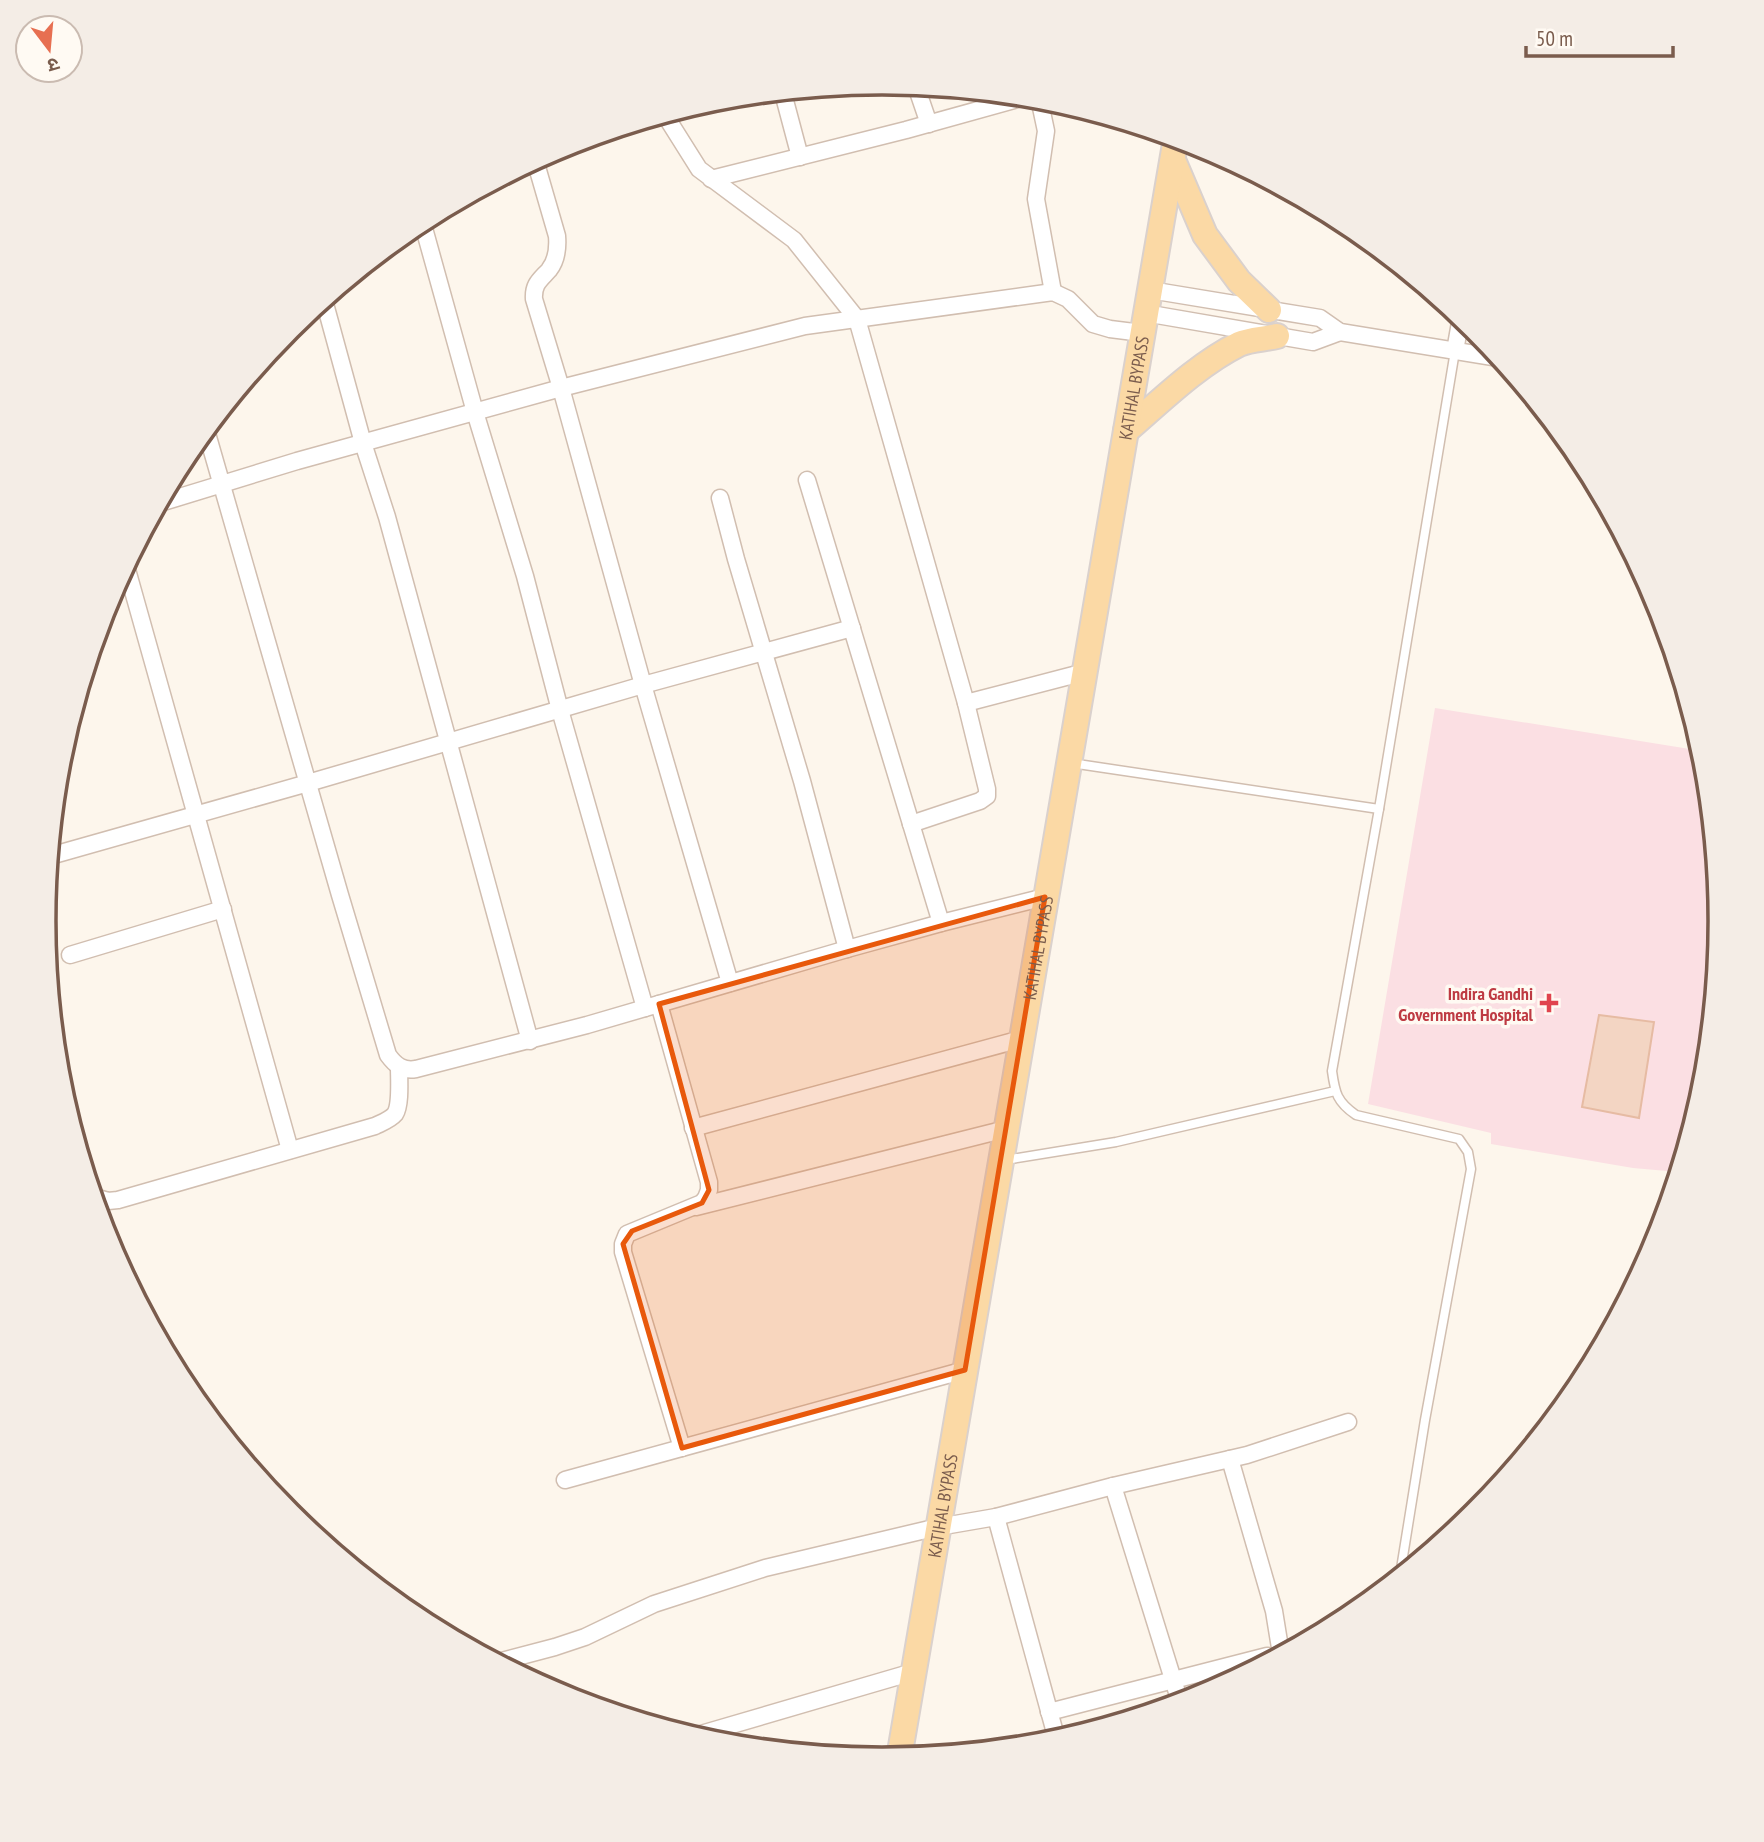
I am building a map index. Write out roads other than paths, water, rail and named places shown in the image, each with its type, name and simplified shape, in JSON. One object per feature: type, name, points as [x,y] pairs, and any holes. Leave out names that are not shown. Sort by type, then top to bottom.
[{"type":"main road","points":[[1174,149],[1205,234],[1239,281],[1269,310]]},
{"type":"main road","name":"KATIHAL BYPASS","points":[[901,1746],[1174,149]]},
{"type":"main road","points":[[1126,431],[1209,363],[1241,343],[1277,336]]},
{"type":"street","points":[[920,96],[929,124]]},
{"type":"street","points":[[785,101],[800,157]]},
{"type":"street","points":[[711,178],[1001,104]]},
{"type":"street","points":[[1042,111],[1046,131],[1036,200],[1053,292]]},
{"type":"street","points":[[670,123],[699,169],[794,240],[857,319],[988,789],[987,796],[980,801],[911,824]]},
{"type":"street","points":[[539,170],[557,236],[558,249],[550,269],[536,284],[534,299],[730,983]]},
{"type":"street","points":[[425,233],[475,412],[525,576],[560,709],[709,1182],[706,1198],[695,1207]]},
{"type":"street","points":[[172,499],[286,464],[561,388],[804,326],[1053,292],[1068,299],[1093,324],[1110,330],[1146,312],[1269,310],[1320,318],[1340,332],[1484,356]]},
{"type":"street","points":[[327,310],[363,443],[387,517],[530,1041]]},
{"type":"street","points":[[1146,312],[1313,342],[1340,332]]},
{"type":"street","points":[[1455,351],[1459,330]]},
{"type":"street","points":[[209,442],[388,1055],[399,1068],[416,1069],[530,1041],[847,948],[1045,897]]},
{"type":"street","points":[[807,480],[941,923]]},
{"type":"street","points":[[720,498],[847,948]]},
{"type":"street","points":[[130,580],[290,1150]]},
{"type":"street","points":[[59,853],[643,685],[852,628]]},
{"type":"street","points":[[966,703],[1084,672]]},
{"type":"street","points":[[70,955],[223,909]]},
{"type":"street","points":[[693,1128],[1021,1040]]},
{"type":"street","points":[[105,1199],[118,1200],[374,1126],[395,1114],[398,1106],[399,1068]]},
{"type":"street","points":[[682,1448],[623,1252],[627,1234],[695,1207],[1006,1129]]},
{"type":"street","points":[[565,1479],[965,1370]]},
{"type":"street","points":[[511,1659],[585,1637],[654,1604],[765,1568],[938,1527],[996,1517],[1113,1486],[1230,1460],[1348,1422]]},
{"type":"street","points":[[1230,1460],[1274,1611],[1279,1644]]},
{"type":"street","points":[[1113,1486],[1177,1692]]},
{"type":"street","points":[[996,1517],[1054,1729]]},
{"type":"street","points":[[1049,1712],[1250,1660]]},
{"type":"street","points":[[715,1730],[913,1672]]},
{"type":"lane","points":[[1402,1562],[1471,1169],[1468,1152],[1459,1139],[1356,1115],[1343,1107],[1335,1091],[1332,1071],[1380,809],[1455,351]]},
{"type":"lane","points":[[1069,763],[1380,809]]},
{"type":"lane","points":[[1000,1161],[1116,1142],[1335,1091]]},
{"type":"place","name":"Indira Gandhi Government Hospital","points":[[1549,1003]]}]
